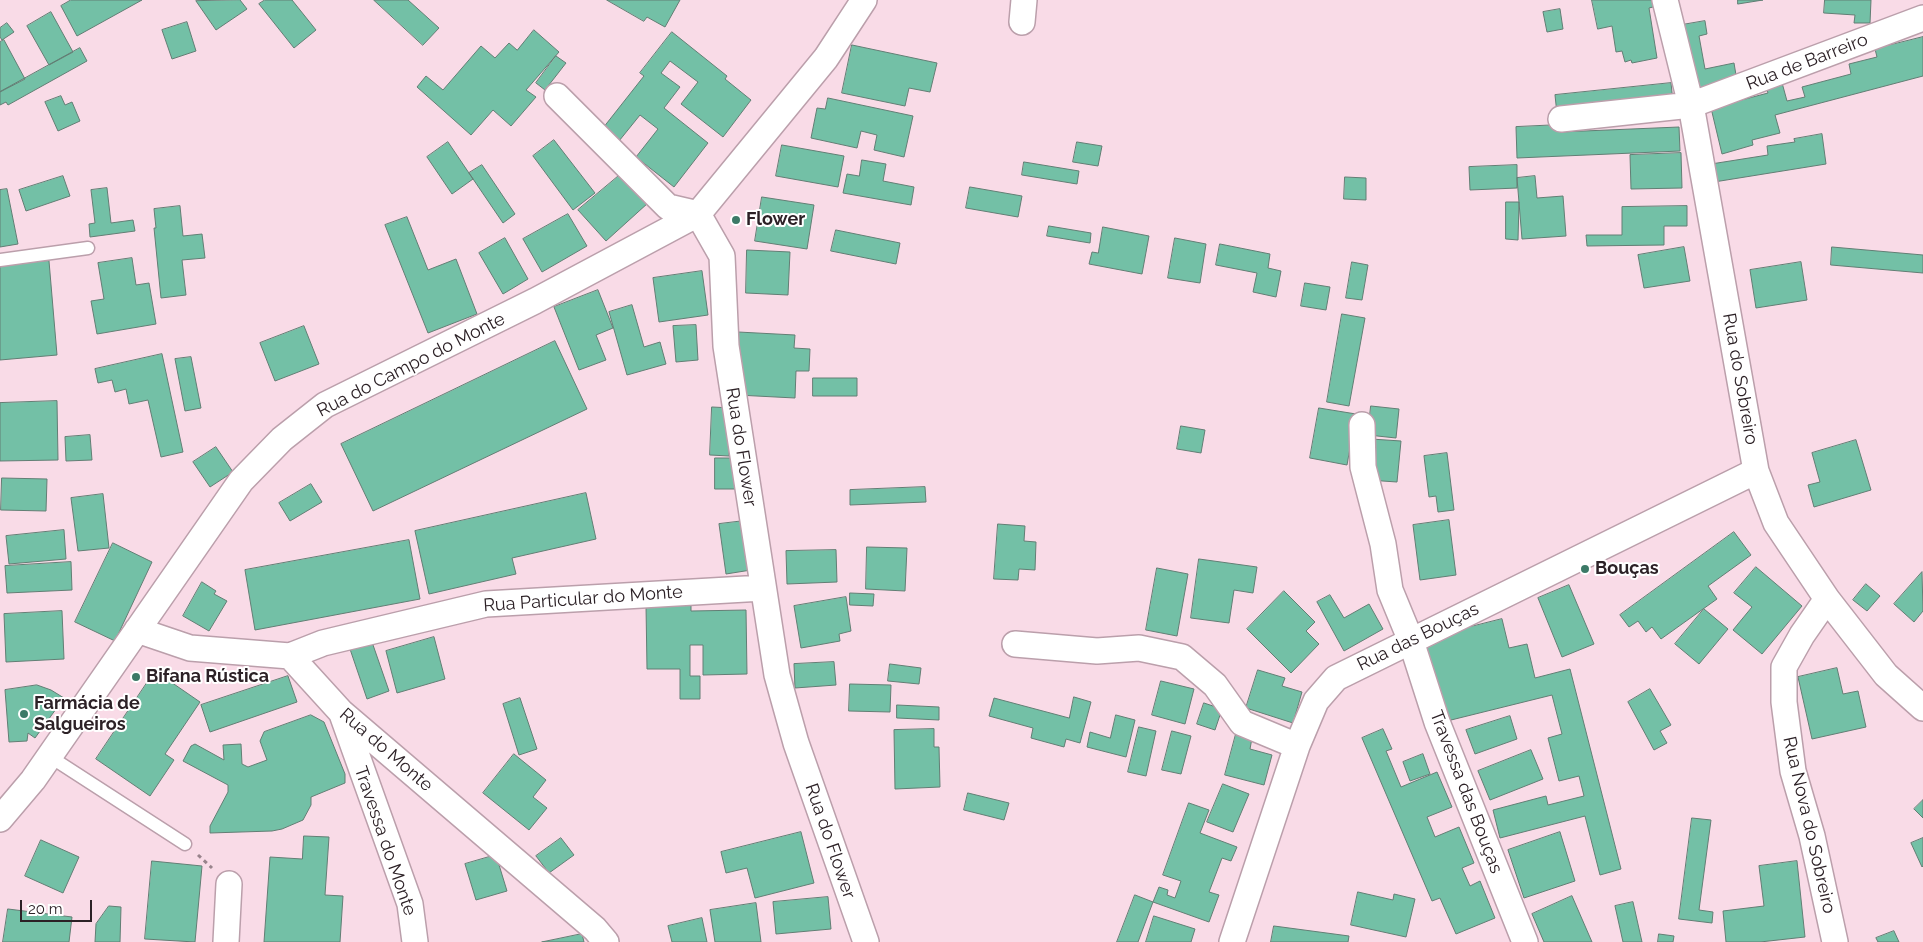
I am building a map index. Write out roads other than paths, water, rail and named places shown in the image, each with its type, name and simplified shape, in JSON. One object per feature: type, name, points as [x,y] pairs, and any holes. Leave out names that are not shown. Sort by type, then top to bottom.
[{"type":"street","points":[[557,96],[668,207],[698,214],[826,58],[864,0]]},
{"type":"street","name":"Rua do Sobreiro","points":[[1665,0],[1691,105],[1756,471],[1776,523],[1827,599],[1886,675],[1923,708]]},
{"type":"street","name":"Rua de Barreiro","points":[[1561,119],[1691,105],[1923,18]]},
{"type":"street","name":"Rua do Flower","points":[[698,214],[722,256],[726,346],[777,675],[796,743],[866,942]]},
{"type":"street","name":"Rua do Campo do Monte","points":[[0,819],[32,780],[241,481],[282,439],[325,406],[535,301],[698,214]]},
{"type":"street","name":"Travessa das Bouças","points":[[1362,425],[1362,467],[1383,544],[1390,590],[1410,641],[1437,722],[1525,942]]},
{"type":"street","name":"Rua das Bouças","points":[[1232,942],[1297,746],[1316,701],[1336,678],[1756,471]]},
{"type":"street","name":"Rua Particular do Monte","points":[[290,656],[322,643],[486,604],[763,588]]},
{"type":"street","name":"Rua Nova do Sobreiro","points":[[1827,599],[1802,635],[1784,667],[1784,702],[1793,771],[1812,836],[1835,942]]},
{"type":"street","points":[[136,630],[190,648],[290,656]]},
{"type":"street","points":[[1015,644],[1097,651],[1139,648],[1182,657],[1215,685],[1242,723],[1297,746]]},
{"type":"street","name":"Rua do Monte","points":[[290,656],[342,712],[595,929],[606,942]]},
{"type":"street","name":"Travessa do Monte","points":[[342,712],[410,904],[415,942]]},
{"type":"street","points":[[226,942],[228,884]]},
{"type":"lane","points":[[0,260],[88,248]]},
{"type":"lane","points":[[49,756],[185,844]]},
{"type":"place","name":"Flower","points":[[736,220]]},
{"type":"place","name":"Bouças","points":[[1585,569]]},
{"type":"place","name":"Bifana Rústica","points":[[136,677]]},
{"type":"place","name":"Farmácia de Salgueiros","points":[[24,714]]}]
